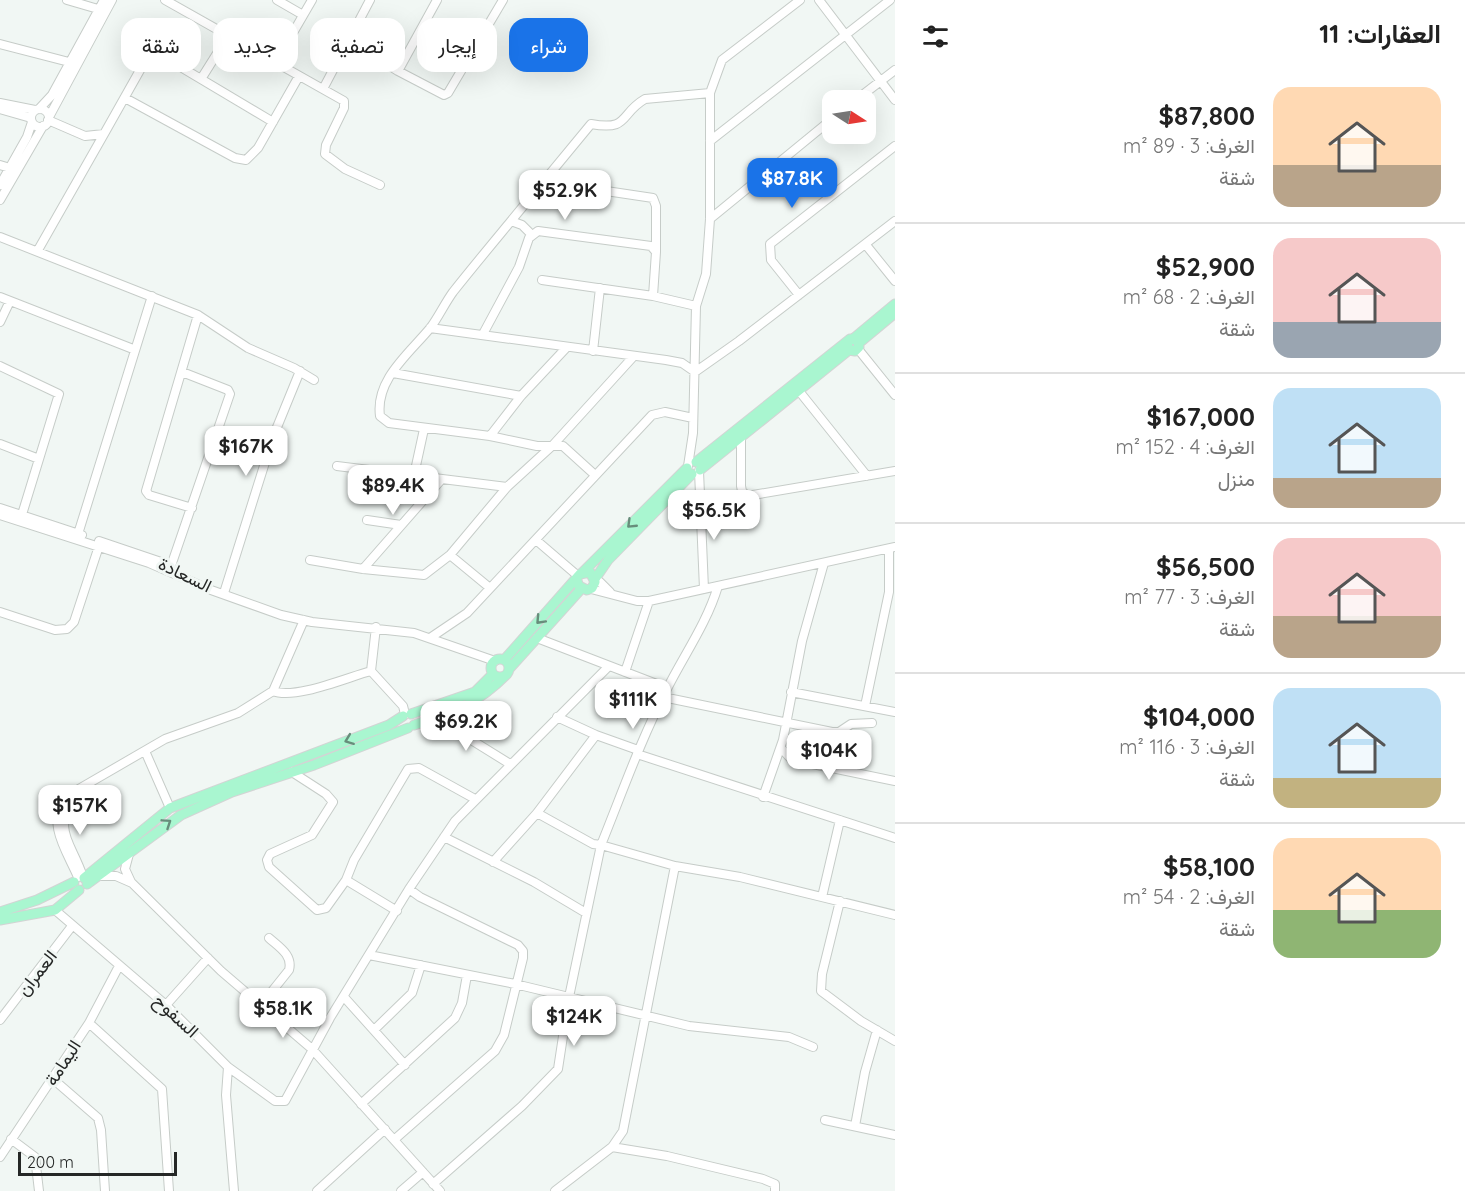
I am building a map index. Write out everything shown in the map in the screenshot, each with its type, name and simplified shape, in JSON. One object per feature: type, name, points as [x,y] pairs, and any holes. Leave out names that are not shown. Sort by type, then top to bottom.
[{"type":"main road","points":[[0,920],[59,908],[81,881],[170,808],[388,725],[406,715],[475,692],[496,665],[608,560],[695,468],[799,391],[853,345],[895,304]]},
{"type":"main road","points":[[0,912],[98,876],[181,815],[232,792],[436,718],[482,698],[508,672],[586,581],[695,468],[895,313]]},
{"type":"main road","points":[[496,665],[501,677],[508,672]]},
{"type":"main road","points":[[496,665],[508,672]]},
{"type":"main road","points":[[406,715],[401,722],[411,726]]},
{"type":"main road","points":[[54,893],[49,903],[59,908]]},
{"type":"street","points":[[67,0],[98,9]]},
{"type":"street","points":[[0,200],[47,121],[69,62],[104,0]]},
{"type":"street","points":[[0,185],[34,115],[60,86],[112,0]]},
{"type":"street","points":[[165,0],[178,3],[213,26]]},
{"type":"street","points":[[277,0],[303,15]]},
{"type":"street","points":[[298,24],[312,0]]},
{"type":"street","points":[[405,58],[437,0]]},
{"type":"street","points":[[400,72],[434,92],[444,95],[448,93],[504,0]]},
{"type":"street","points":[[695,468],[693,418],[696,306],[706,274],[710,219],[710,93],[722,60],[801,0]]},
{"type":"street","points":[[819,0],[895,100]]},
{"type":"street","points":[[710,141],[890,0]]},
{"type":"street","points":[[360,18],[368,1]]},
{"type":"street","points":[[0,44],[69,62]]},
{"type":"street","points":[[38,250],[144,63],[155,56],[169,60],[273,122]]},
{"type":"street","points":[[201,79],[213,60]]},
{"type":"street","points":[[869,90],[895,70]]},
{"type":"street","points":[[292,72],[345,103],[326,145],[325,154],[345,169],[380,185]]},
{"type":"street","points":[[323,89],[332,72]]},
{"type":"street","points":[[125,98],[241,160],[251,157],[299,76]]},
{"type":"street","points":[[595,475],[563,446],[537,446],[490,436],[389,423],[380,416],[381,398],[386,383],[411,347],[430,328],[452,295],[591,124],[612,127],[618,124],[636,104],[645,99],[710,93]]},
{"type":"street","points":[[0,103],[85,136],[104,134]]},
{"type":"street","points":[[0,110],[34,115],[44,110],[47,121]]},
{"type":"street","points":[[710,219],[822,127]]},
{"type":"street","points":[[799,295],[771,260],[771,244],[895,146]]},
{"type":"street","points":[[0,165],[10,168]]},
{"type":"street","points":[[547,179],[566,185],[653,198],[656,206],[653,296]]},
{"type":"street","points":[[511,221],[522,225],[531,234]]},
{"type":"street","points":[[695,372],[895,222]]},
{"type":"street","points":[[483,334],[519,267],[531,234],[538,231],[552,231],[651,246],[656,252]]},
{"type":"street","points":[[0,237],[38,250],[198,315],[248,348],[300,371],[314,380]]},
{"type":"street","points":[[866,245],[895,281]]},
{"type":"street","points":[[542,280],[653,296],[696,306]]},
{"type":"street","points":[[593,351],[600,288]]},
{"type":"street","points":[[78,534],[133,349],[152,296]]},
{"type":"street","points":[[0,297],[133,349]]},
{"type":"street","points":[[0,322],[10,300]]},
{"type":"street","points":[[192,508],[146,494],[198,315]]},
{"type":"street","points":[[430,328],[682,363],[695,372]]},
{"type":"street","points":[[853,345],[895,395]]},
{"type":"street","points":[[490,436],[522,396],[567,347]]},
{"type":"street","points":[[310,560],[363,569],[424,575],[450,555],[507,487],[553,445],[633,357]]},
{"type":"street","points":[[0,366],[59,394],[21,519]]},
{"type":"street","points":[[300,371],[273,437],[221,592],[274,613],[304,620],[414,633],[479,655],[496,665]]},
{"type":"street","points":[[171,566],[230,391],[182,372]]},
{"type":"street","points":[[393,373],[522,396]]},
{"type":"street","points":[[799,391],[867,476]]},
{"type":"street","points":[[430,638],[467,613],[652,415],[665,412],[693,418]]},
{"type":"street","points":[[414,475],[424,429]]},
{"type":"street","points":[[693,433],[696,450],[694,485],[698,494],[704,589]]},
{"type":"street","points":[[741,436],[741,491],[747,496],[895,471]]},
{"type":"street","points":[[0,444],[39,459]]},
{"type":"street","points":[[337,466],[507,487]]},
{"type":"street","points":[[363,569],[441,480]]},
{"type":"street","name":"السعادة","points":[[0,508],[21,519],[221,592]]},
{"type":"street","name":"السعادة","points":[[0,515],[78,534],[171,566],[214,586],[221,592]]},
{"type":"street","points":[[367,520],[401,525]]},
{"type":"street","points":[[536,540],[586,581],[637,601],[649,601],[892,548],[889,592],[865,706]]},
{"type":"street","points":[[0,612],[55,630],[67,629],[74,622],[99,546]]},
{"type":"street","points":[[450,555],[490,588]]},
{"type":"street","points":[[763,797],[781,748],[791,692],[824,563]]},
{"type":"street","points":[[434,1184],[554,1075],[559,1062],[568,997],[601,845],[637,752],[667,688],[707,616],[718,586]]},
{"type":"street","points":[[625,672],[649,601]]},
{"type":"street","points":[[81,881],[62,823],[66,808],[74,793],[175,734],[238,713],[273,692],[304,620]]},
{"type":"street","points":[[376,627],[371,671],[403,706],[406,715]]},
{"type":"street","points":[[537,638],[667,688]]},
{"type":"street","points":[[312,1049],[409,889],[444,837],[475,800],[609,666]]},
{"type":"street","points":[[273,692],[280,694],[295,692],[371,671]]},
{"type":"street","points":[[791,692],[895,712]]},
{"type":"street","points":[[663,696],[786,723],[839,732],[851,724],[872,723]]},
{"type":"street","points":[[557,717],[637,752],[763,797],[895,838]]},
{"type":"street","points":[[436,718],[510,764]]},
{"type":"street","points":[[493,862],[537,813],[596,735]]},
{"type":"street","points":[[781,748],[791,759],[895,781]]},
{"type":"street","points":[[145,751],[170,808]]},
{"type":"street","points":[[292,772],[326,794],[333,802],[315,831],[270,854],[267,860],[268,867],[317,910],[326,908],[346,880],[354,860],[408,769],[419,768],[475,800]]},
{"type":"street","points":[[537,813],[593,844],[675,866],[740,877],[895,915]]},
{"type":"street","points":[[822,897],[840,820]]},
{"type":"street","points":[[444,837],[586,913]]},
{"type":"street","points":[[132,883],[125,865],[133,849]]},
{"type":"street","points":[[555,1191],[612,1147],[625,1124],[675,866]]},
{"type":"street","points":[[98,876],[116,876],[132,883],[208,958],[312,1049],[440,1191]]},
{"type":"street","points":[[346,880],[397,911]]},
{"type":"street","points":[[395,1139],[495,1051],[504,1035],[523,958],[523,951],[518,945],[439,907],[409,889]]},
{"type":"street","points":[[840,901],[822,974],[821,991],[825,996],[895,1041]]},
{"type":"street","name":"السفوح","points":[[59,908],[72,926],[166,1005],[228,1067],[275,1101],[281,1102],[291,1092],[312,1049]]},
{"type":"street","name":"العمران","points":[[0,1020],[72,926]]},
{"type":"street","points":[[261,1005],[289,970],[291,963],[289,957],[269,938]]},
{"type":"street","points":[[369,955],[515,984],[706,1029],[789,1037],[813,1047]]},
{"type":"street","points":[[166,1005],[208,958]]},
{"type":"street","points":[[374,1030],[412,993],[421,965]]},
{"type":"street","name":"اليمامة","points":[[0,1156],[89,1023],[119,966]]},
{"type":"street","points":[[361,1104],[455,1018],[462,1003],[467,975]]},
{"type":"street","points":[[344,997],[405,1065]]},
{"type":"street","points":[[89,1023],[162,1089],[169,1191]]},
{"type":"street","points":[[855,1126],[865,1072],[877,1030]]},
{"type":"street","points":[[228,1067],[226,1095],[234,1191]]},
{"type":"street","points":[[53,1079],[98,1118],[101,1130],[105,1191]]},
{"type":"street","points":[[825,1120],[895,1135]]},
{"type":"street","points":[[317,1191],[385,1129]]},
{"type":"street","points":[[11,1139],[35,1157],[39,1191]]},
{"type":"street","points":[[612,1147],[667,1156],[763,1179],[775,1184],[775,1191]]},
{"type":"street","points":[[401,1191],[423,1172]]}]
